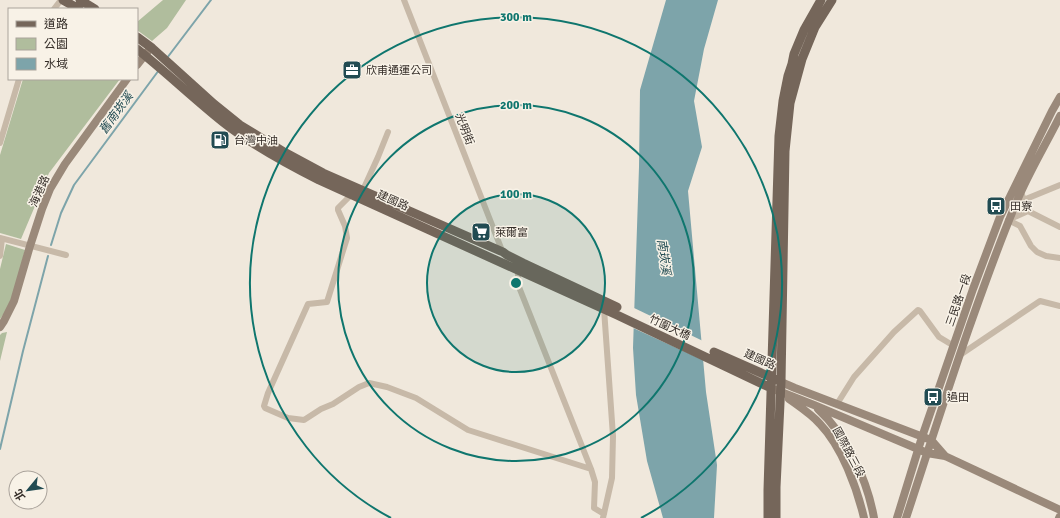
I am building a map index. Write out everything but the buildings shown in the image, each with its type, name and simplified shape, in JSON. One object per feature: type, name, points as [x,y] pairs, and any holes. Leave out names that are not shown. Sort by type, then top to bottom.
[{"type":"main road","points":[[62,0],[77,8]]},
{"type":"main road","points":[[80,0],[93,8]]},
{"type":"main road","points":[[768,518],[778,136],[782,101],[794,54],[804,30],[821,0]]},
{"type":"main road","points":[[776,518],[776,487],[781,392],[785,150],[790,103],[802,59],[815,27],[832,0]]},
{"type":"main road","points":[[138,38],[154,50],[176,77]]},
{"type":"main road","points":[[138,50],[176,77]]},
{"type":"main road","name":"建國路","points":[[176,77],[240,125],[304,163],[503,252],[506,255],[617,311]]},
{"type":"main road","name":"建國路","points":[[176,77],[223,122],[259,147],[300,170],[604,309],[617,311]]},
{"type":"main road","name":"竹圍大橋","points":[[617,311],[714,356]]},
{"type":"main road","name":"建國路","points":[[714,356],[772,377],[781,382]]},
{"type":"main road","name":"建國路","points":[[714,356],[771,388]]},
{"type":"street","points":[[55,8],[62,0]]},
{"type":"street","name":"光明街","points":[[404,0],[508,266]]},
{"type":"street","points":[[138,64],[148,57],[154,50]]},
{"type":"street","points":[[0,143],[20,80]]},
{"type":"street","name":"海港路","points":[[0,327],[14,302],[30,246],[50,189],[65,164],[126,80]]},
{"type":"street","name":"三民路一段","points":[[898,518],[922,437],[973,289],[1000,217],[1060,97]]},
{"type":"street","name":"三民路一段","points":[[906,518],[960,354],[1008,220],[1060,116]]},
{"type":"street","points":[[363,190],[388,132]]},
{"type":"street","points":[[1016,204],[1060,185]]},
{"type":"street","points":[[1021,192],[1028,211],[1060,227]]},
{"type":"street","points":[[351,194],[338,208],[345,226],[347,238],[328,302],[308,304],[268,393],[264,406],[265,408],[288,418],[304,420],[321,408],[333,404],[359,387],[369,383],[387,387],[416,398],[468,430],[591,469]]},
{"type":"street","points":[[1008,220],[1028,211]]},
{"type":"street","points":[[1000,217],[1020,226],[1031,246],[1037,252],[1046,256],[1060,258]]},
{"type":"street","points":[[0,256],[1,238],[66,254]]},
{"type":"street","points":[[518,270],[519,287],[591,469],[594,482],[594,508],[603,516],[612,478],[613,436],[604,309]]},
{"type":"street","points":[[960,354],[1040,301],[1060,306]]},
{"type":"street","points":[[837,404],[854,377],[894,332],[918,310],[920,310],[939,337],[954,346]]},
{"type":"street","name":"建國路","points":[[781,382],[931,440]]},
{"type":"street","name":"建國路","points":[[771,388],[927,453],[945,456]]},
{"type":"street","name":"國際路三段","points":[[795,388],[826,416],[843,440],[863,478],[874,518]]},
{"type":"street","name":"國際路三段","points":[[781,392],[821,424],[836,446],[854,486],[864,518]]},
{"type":"street","points":[[931,440],[945,456],[1060,510]]},
{"type":"green space","points":[[163,0],[186,0],[167,28],[152,41],[138,31],[138,21]]},
{"type":"green space","points":[[23,80],[119,80],[49,173],[21,239],[0,233],[0,155]]},
{"type":"green space","points":[[6,244],[25,250],[11,304],[0,319],[0,269]]},
{"type":"green space","points":[[7,332],[0,361],[0,335]]},
{"type":"water","name":"南崁溪","points":[[666,0],[718,0],[704,49],[694,101],[702,147],[688,191],[706,392],[717,465],[714,518],[663,518],[647,461],[636,395],[633,348],[640,90]]},
{"type":"pier","points":[[632,307],[703,341],[705,361],[631,327]]},
{"type":"waterway","name":"舊南崁溪","points":[[167,58],[211,0]]},
{"type":"waterway","name":"舊南崁溪","points":[[51,245],[61,213],[74,185],[159,70]]},
{"type":"waterway","name":"舊南崁溪","points":[[0,449],[23,351],[48,256]]},
{"type":"place","name":"欣甫通運公司","points":[[352,70]]},
{"type":"place","name":"台灣中油","points":[[220,140]]},
{"type":"place","name":"田寮","points":[[996,206]]},
{"type":"place","name":"萊爾富","points":[[481,232]]},
{"type":"place","name":"過田","points":[[933,397]]}]
